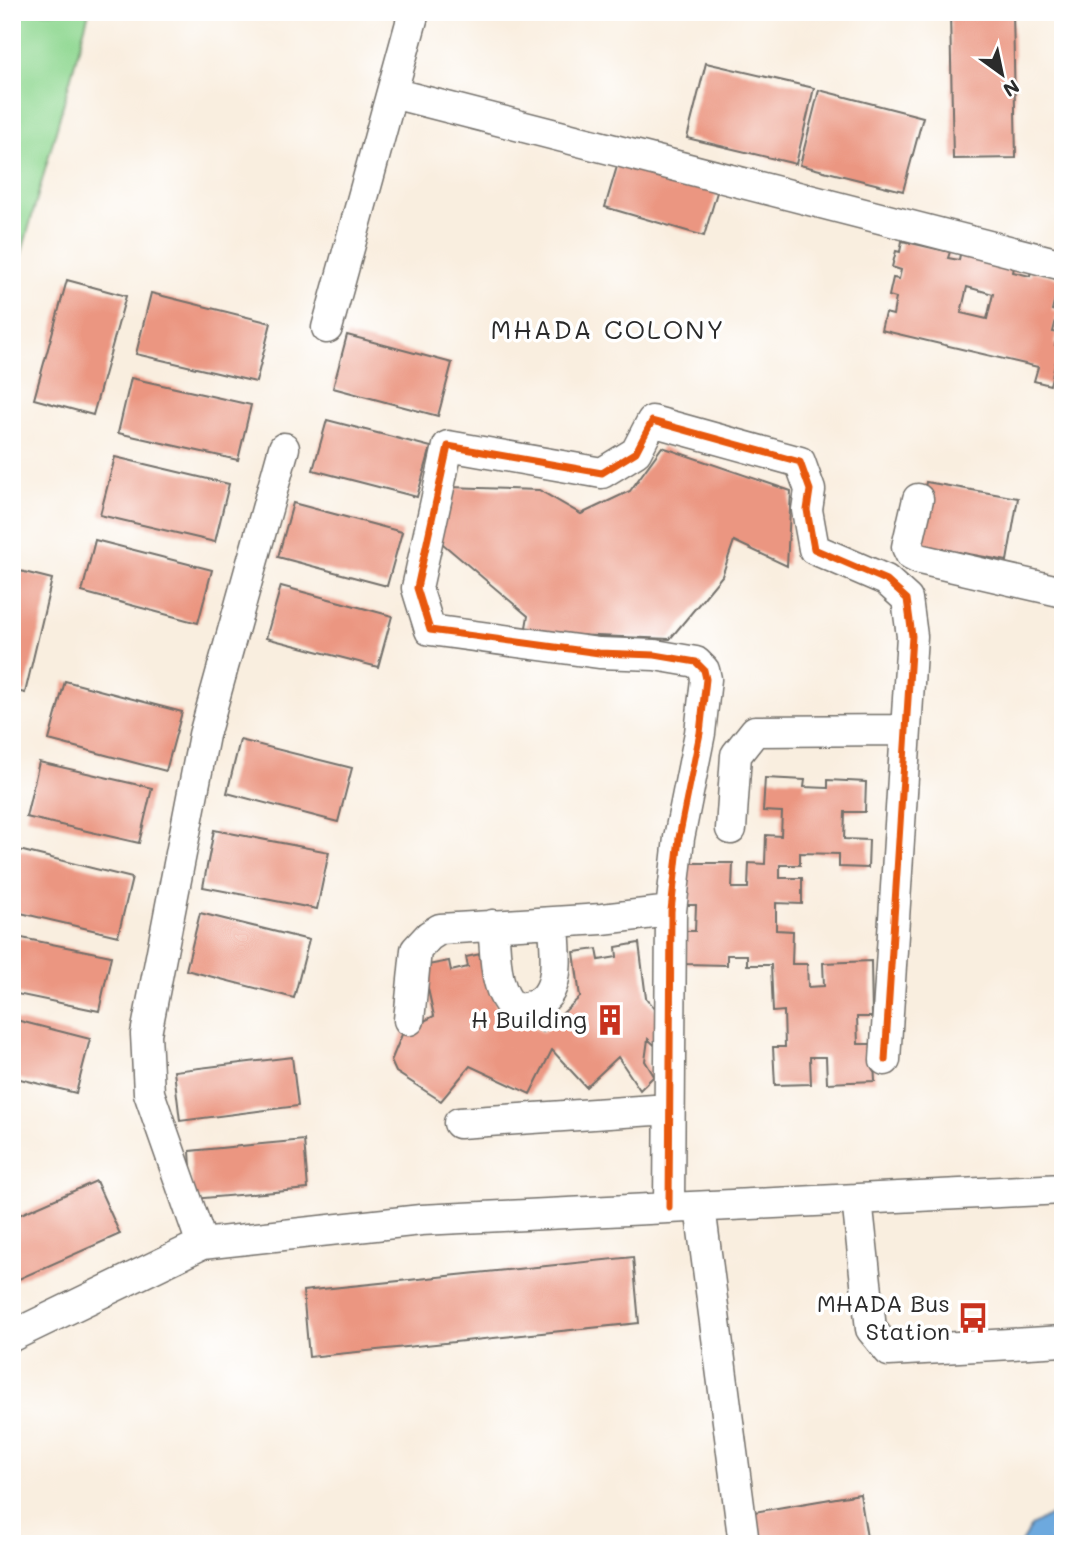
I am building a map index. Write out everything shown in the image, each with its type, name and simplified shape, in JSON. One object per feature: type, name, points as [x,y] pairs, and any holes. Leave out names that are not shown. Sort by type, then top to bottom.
[{"type":"street","points":[[327,328],[414,12]]},
{"type":"street","points":[[392,93],[1063,265]]},
{"type":"street","points":[[669,1207],[671,911],[679,838],[699,733],[706,679],[704,670],[696,662],[655,655],[599,653],[429,631],[417,588],[448,446],[602,473],[636,452],[652,421],[800,462],[810,490],[807,510],[814,550],[886,580],[907,599],[912,636],[885,1060]]},
{"type":"street","points":[[202,1244],[149,1093],[146,1034],[204,736],[284,448]]},
{"type":"street","points":[[918,499],[907,547],[911,555],[1063,592]]},
{"type":"street","points":[[731,829],[736,755],[755,731],[906,730]]},
{"type":"street","points":[[409,1020],[416,950],[440,929],[603,919],[671,911]]},
{"type":"street","points":[[493,925],[501,991],[507,1003],[515,1009],[529,1009],[544,1000],[555,983],[554,922]]},
{"type":"street","points":[[459,1123],[669,1109]]},
{"type":"street","points":[[12,1336],[202,1244],[421,1220],[1063,1189]]},
{"type":"street","points":[[857,1199],[871,1329],[889,1351],[1063,1341]]},
{"type":"street","points":[[700,1206],[744,1544]]},
{"type":"green space","points":[[12,12],[89,12],[12,288]]},
{"type":"water","points":[[1063,1508],[1063,1544],[1020,1544],[1031,1526]]},
{"type":"building","points":[[950,12],[1013,12],[1016,158],[953,159]]},
{"type":"building","points":[[706,63],[814,88],[796,164],[687,138]]},
{"type":"building","points":[[819,90],[923,117],[903,191],[800,165]]},
{"type":"building","points":[[621,153],[720,182],[704,236],[605,207]]},
{"type":"building","points":[[902,241],[950,252],[948,258],[959,260],[960,254],[1014,267],[1013,272],[1030,276],[1031,271],[1060,278],[1052,310],[1058,312],[1053,332],[1058,333],[1055,345],[1060,345],[1050,385],[1034,381],[1038,367],[881,330],[885,313],[893,315],[896,298],[889,296],[893,278],[899,279],[901,270],[892,267],[896,251],[900,252]],"holes":[[[967,287],[993,294],[987,319],[961,313]]]},
{"type":"building","points":[[67,280],[126,296],[93,415],[34,399]]},
{"type":"building","points":[[151,293],[271,323],[256,382],[136,354]]},
{"type":"building","points":[[347,335],[452,363],[438,416],[333,388]]},
{"type":"building","points":[[131,378],[251,405],[238,460],[118,433]]},
{"type":"building","points":[[327,420],[431,447],[417,497],[313,470]]},
{"type":"building","points":[[662,447],[791,491],[787,566],[734,541],[722,576],[670,639],[525,633],[528,616],[437,539],[450,487],[539,490],[581,514],[630,491]]},
{"type":"building","points":[[115,457],[229,484],[215,542],[100,515]]},
{"type":"building","points":[[926,482],[1018,498],[1007,561],[914,544]]},
{"type":"building","points":[[293,503],[402,532],[387,586],[278,557]]},
{"type":"building","points":[[95,540],[212,570],[198,623],[82,592]]},
{"type":"building","points":[[12,569],[52,579],[25,693],[12,690]]},
{"type":"building","points":[[281,586],[392,616],[378,667],[266,638]]},
{"type":"building","points":[[65,681],[182,712],[166,771],[49,740]]},
{"type":"building","points":[[12,723],[18,724],[13,740],[12,740]]},
{"type":"building","points":[[240,740],[352,768],[338,822],[227,793]]},
{"type":"building","points":[[39,762],[152,788],[139,843],[26,817]]},
{"type":"building","points":[[765,778],[805,780],[804,787],[828,788],[828,780],[866,782],[865,812],[845,812],[844,839],[869,840],[868,868],[839,867],[839,854],[800,853],[800,865],[780,865],[780,878],[802,878],[802,904],[776,903],[776,930],[793,931],[792,964],[807,964],[808,987],[824,986],[823,963],[871,961],[872,1017],[857,1017],[858,1044],[873,1044],[875,1081],[827,1083],[826,1057],[810,1057],[811,1084],[775,1085],[773,1047],[785,1047],[784,1011],[773,1012],[771,965],[747,965],[747,955],[727,955],[727,965],[685,964],[686,931],[695,931],[696,905],[686,905],[687,863],[733,863],[732,888],[748,888],[749,863],[765,864],[766,835],[781,836],[782,812],[763,811]]},
{"type":"building","points":[[214,830],[329,852],[317,909],[203,887]]},
{"type":"building","points":[[15,849],[132,878],[118,936],[12,911],[12,861]]},
{"type":"building","points":[[200,913],[309,940],[294,998],[186,970]]},
{"type":"building","points":[[12,936],[111,956],[99,1011],[12,993]]},
{"type":"building","name":"H Building","points":[[639,943],[646,998],[668,1024],[662,1052],[648,1039],[645,1061],[654,1076],[640,1090],[618,1057],[586,1087],[552,1050],[530,1094],[470,1066],[441,1101],[396,1072],[391,1061],[403,1032],[434,1016],[423,966],[449,961],[451,971],[468,967],[466,957],[485,953],[497,1010],[543,1032],[580,997],[574,952],[597,949],[599,960],[617,957],[616,947]]},
{"type":"building","points":[[12,1019],[90,1039],[76,1093],[12,1077]]},
{"type":"building","points":[[292,1057],[298,1106],[180,1121],[174,1071]]},
{"type":"building","points":[[304,1140],[308,1189],[193,1199],[190,1151]]},
{"type":"building","points":[[96,1181],[120,1234],[12,1282],[12,1218]]},
{"type":"building","points":[[633,1257],[639,1323],[309,1357],[303,1291]]},
{"type":"building","points":[[860,1494],[868,1544],[759,1544],[754,1512]]},
{"type":"cycle path","points":[[669,1207],[671,911],[679,838],[700,733],[706,679],[704,670],[696,662],[655,655],[599,653],[430,630],[417,588],[448,446],[602,473],[636,452],[652,421],[800,462],[810,490],[807,510],[814,549],[886,580],[907,599],[912,636],[885,1060]]},
{"type":"place","name":"H Building","points":[[610,1020]]},
{"type":"place","name":"MHADA Bus Station","points":[[973,1318]]},
{"type":"district","name":"MHADA COLONY","points":[[608,330]]}]
